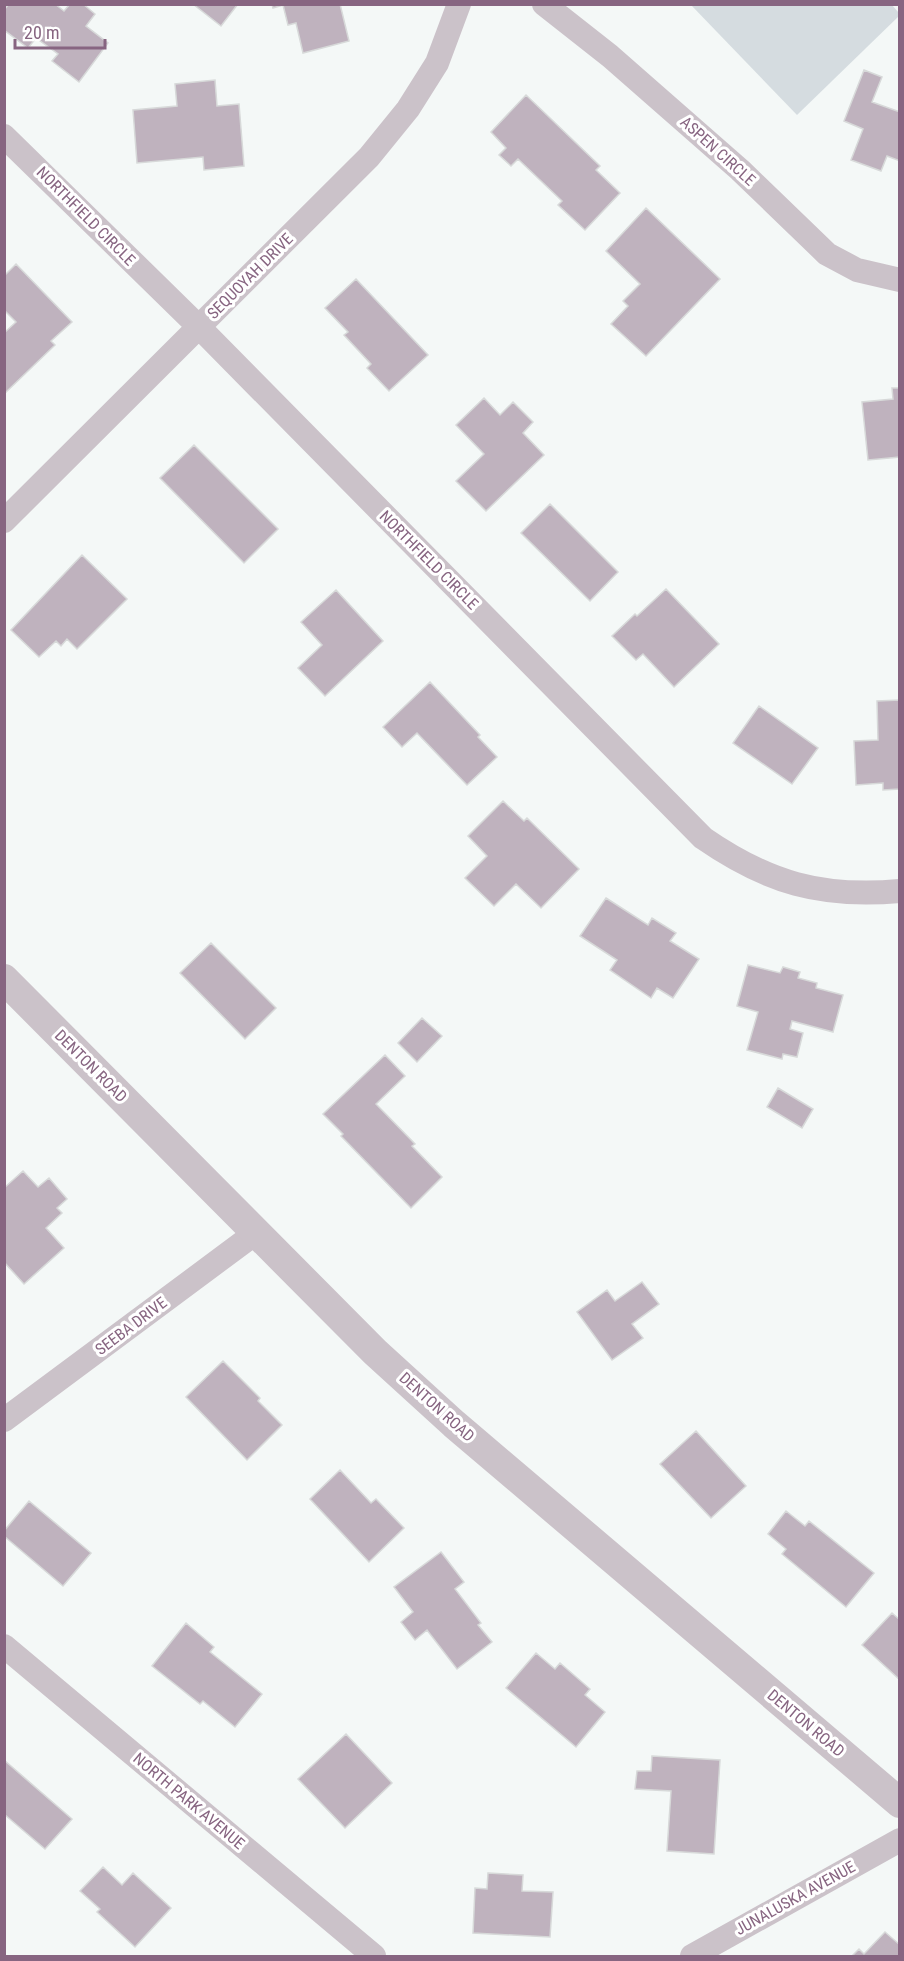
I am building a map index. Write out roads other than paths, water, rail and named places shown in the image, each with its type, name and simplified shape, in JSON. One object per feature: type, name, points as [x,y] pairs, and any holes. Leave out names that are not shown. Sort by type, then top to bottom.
[{"type":"street","name":"SEQUOYAH DRIVE","points":[[4,521],[369,157],[408,110],[437,63],[459,4]]},
{"type":"street","name":"ASPEN CIRCLE","points":[[544,4],[610,56],[740,170],[827,254],[857,270],[900,280]]},
{"type":"street","name":"NORTHFIELD CIRCLE","points":[[4,136],[199,327],[703,838],[727,855],[753,869],[799,886],[838,893],[868,894],[900,891]]},
{"type":"street","name":"DENTON ROAD","points":[[4,979],[375,1352],[454,1424],[900,1803]]},
{"type":"street","name":"SEEBA DRIVE","points":[[4,1420],[257,1232]]},
{"type":"street","name":"NORTH PARK AVENUE","points":[[4,1646],[374,1956]]},
{"type":"street","name":"JUNALUSKA AVENUE","points":[[692,1956],[900,1840]]}]
